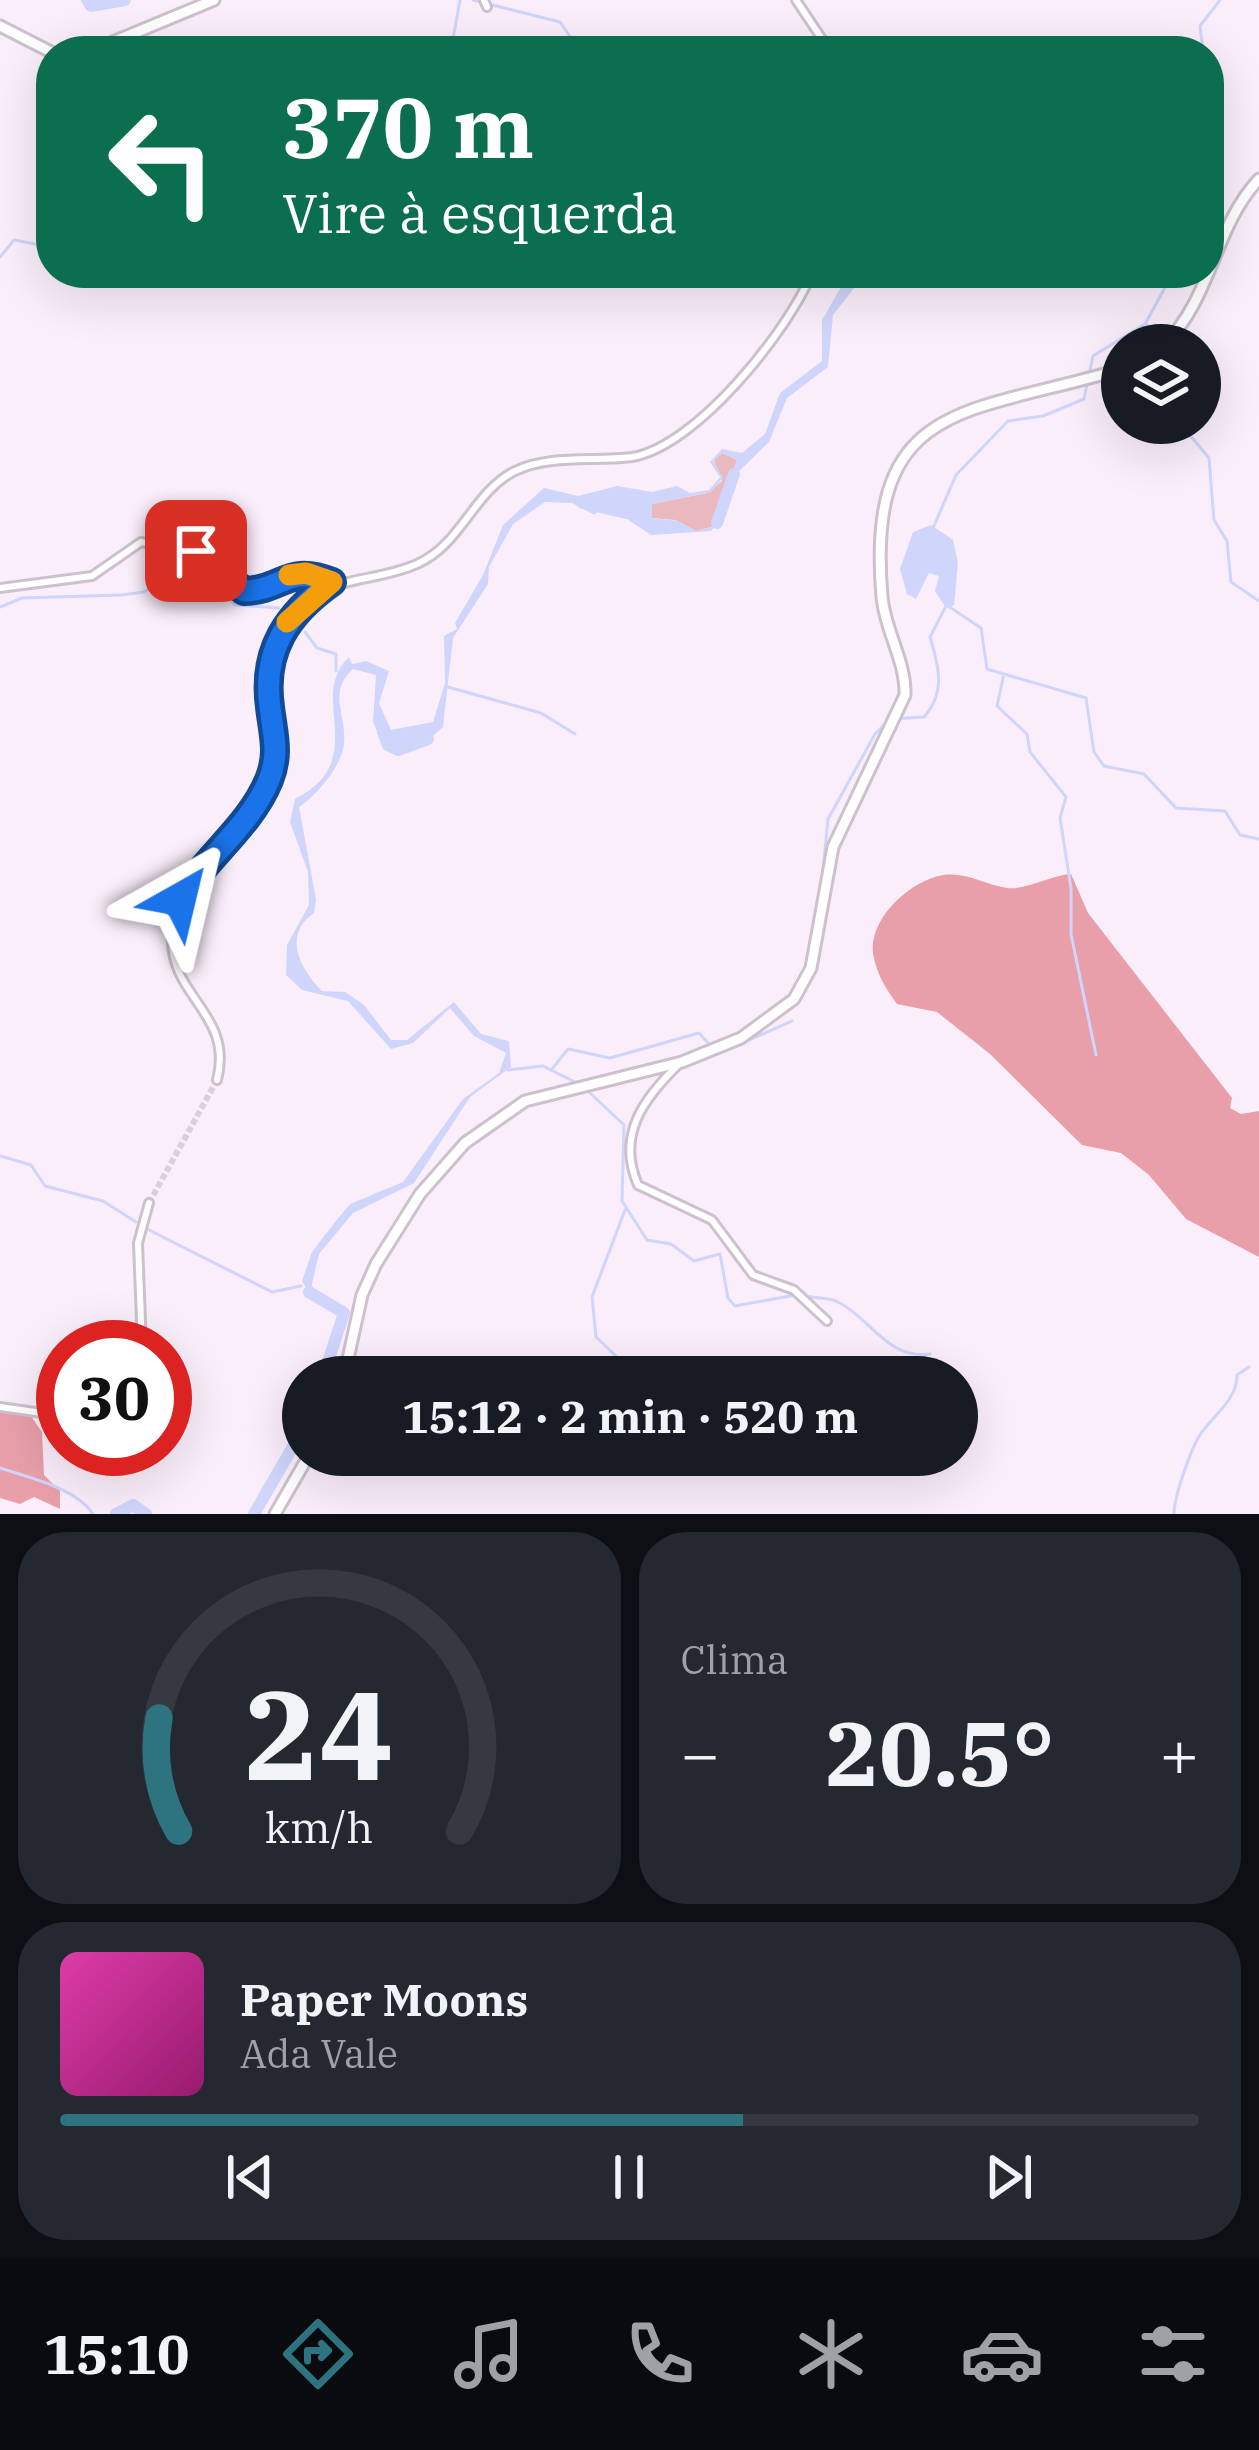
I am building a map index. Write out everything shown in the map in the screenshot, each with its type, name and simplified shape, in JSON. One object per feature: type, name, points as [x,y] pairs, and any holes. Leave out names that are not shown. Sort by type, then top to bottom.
[{"type":"main road","points":[[127,36],[214,0]]},
{"type":"main road","points":[[0,26],[36,44]]},
{"type":"main road","points":[[1224,240],[1240,201],[1259,179]]},
{"type":"main road","points":[[1181,324],[1205,288]]},
{"type":"main road","points":[[349,1356],[362,1295],[376,1264],[419,1194],[465,1143],[525,1101],[682,1062],[741,1038],[794,999],[812,968],[832,847],[905,695],[904,672],[883,605],[880,568],[883,506],[899,458],[942,423],[1101,375]]},
{"type":"main road","points":[[275,1514],[297,1476]]},
{"type":"street","points":[[796,0],[820,36]]},
{"type":"street","points":[[0,588],[92,576],[140,542],[196,551],[244,591],[258,590],[296,572],[332,582],[404,568],[435,554],[488,491],[520,469],[540,462],[631,457],[670,446],[780,330],[804,288]]},
{"type":"street","points":[[217,1080],[221,1045],[172,955],[172,927],[186,890],[266,787],[277,746],[269,703],[274,646],[293,613],[332,582]]},
{"type":"street","points":[[682,1062],[654,1089],[631,1126],[631,1164],[638,1185],[712,1220],[754,1275],[794,1290],[827,1321]]},
{"type":"street","points":[[141,1320],[138,1243],[149,1203]]},
{"type":"street","points":[[0,1407],[36,1412]]},
{"type":"shaded area","points":[[722,453],[737,460],[712,527],[696,531],[675,520],[652,518],[652,504],[707,493],[722,481],[714,460]]},
{"type":"shaded area","points":[[1071,874],[1088,913],[1232,1098],[1230,1108],[1241,1114],[1259,1111],[1259,1257],[1186,1219],[1149,1175],[1121,1153],[1082,1145],[990,1054],[937,1012],[897,1004],[882,980],[873,953],[878,927],[894,903],[918,884],[952,875],[1015,888]]},
{"type":"shaded area","points":[[0,1404],[29,1413],[36,1423],[36,1476],[45,1476],[60,1491],[60,1509],[34,1497],[20,1504],[0,1498]]},
{"type":"water","points":[[840,288],[854,288],[833,315],[828,367],[787,398],[769,442],[735,475],[725,513],[711,531],[651,535],[603,503],[595,515],[572,503],[545,502],[513,524],[489,567],[488,584],[453,638],[443,727],[424,744],[384,747],[373,722],[376,675],[353,669],[345,678],[339,697],[343,749],[325,782],[299,807],[316,899],[314,913],[299,931],[301,962],[322,991],[345,992],[364,1005],[391,1040],[407,1040],[454,1002],[481,1034],[509,1041],[511,1067],[470,1097],[414,1183],[353,1213],[319,1254],[311,1288],[322,1296],[313,1299],[302,1281],[312,1252],[335,1222],[350,1204],[403,1182],[463,1099],[499,1073],[506,1053],[474,1036],[450,1008],[413,1043],[391,1049],[348,1001],[302,990],[286,975],[287,945],[309,905],[308,872],[290,822],[295,799],[318,783],[330,766],[337,673],[349,657],[352,664],[366,661],[389,671],[379,703],[391,730],[433,722],[445,683],[444,636],[457,629],[455,623],[483,575],[503,525],[544,488],[578,496],[617,486],[652,492],[677,486],[690,493],[709,490],[720,477],[710,462],[722,449],[742,453],[765,434],[780,393],[822,361],[822,320]],"holes":[[[722,453],[737,460],[712,527],[696,531],[678,521],[652,518],[652,504],[711,492],[723,478],[714,461]]]},
{"type":"water","points":[[931,525],[953,540],[958,563],[954,605],[946,608],[935,591],[939,576],[929,573],[916,599],[907,594],[900,569],[913,532]]},
{"type":"waterway","points":[[87,0],[91,6],[125,0]]},
{"type":"waterway","points":[[454,36],[460,0]]},
{"type":"waterway","points":[[473,0],[560,22],[570,36]]},
{"type":"waterway","points":[[1201,36],[1200,26],[1220,0]]},
{"type":"waterway","points":[[0,257],[14,240],[36,244]]},
{"type":"waterway","points":[[933,528],[956,475],[1008,421],[1043,416],[1084,399],[1093,356],[1145,324],[1165,288]]},
{"type":"waterway","points":[[1197,444],[1209,458],[1214,520],[1227,541],[1231,582],[1259,601]]},
{"type":"waterway","points":[[717,523],[734,474]]},
{"type":"waterway","points":[[583,503],[626,513]]},
{"type":"waterway","points":[[0,607],[22,598],[121,595],[144,592],[162,581],[192,580],[216,583],[235,605],[279,608]]},
{"type":"waterway","points":[[823,870],[828,819],[875,734],[890,719],[924,717],[931,708],[938,669],[930,637],[947,604]]},
{"type":"waterway","points":[[948,606],[981,628],[987,669],[1086,698],[1094,752],[1104,766],[1144,774],[1176,808],[1225,811],[1240,835],[1259,839]]},
{"type":"waterway","points":[[305,632],[317,648],[336,654],[336,671]]},
{"type":"waterway","points":[[1004,674],[997,706],[1027,734],[1030,752],[1066,797],[1060,818],[1071,888],[1071,934],[1096,1055]]},
{"type":"waterway","points":[[448,687],[541,713],[575,734]]},
{"type":"waterway","points":[[383,732],[388,745],[398,750],[428,739]]},
{"type":"waterway","points":[[713,1056],[792,1021]]},
{"type":"waterway","points":[[552,1069],[568,1049],[610,1058],[699,1033],[709,1044]]},
{"type":"waterway","points":[[508,1070],[543,1066],[577,1083]]},
{"type":"waterway","points":[[588,1091],[624,1125],[622,1201],[647,1240],[671,1244],[694,1261],[720,1254],[728,1298],[735,1306],[796,1295]]},
{"type":"waterway","points":[[0,1156],[31,1165],[45,1186],[103,1201],[136,1222]]},
{"type":"waterway","points":[[616,1356],[596,1337],[592,1297],[625,1210]]},
{"type":"waterway","points":[[147,1229],[272,1292],[301,1286]]},
{"type":"waterway","points":[[309,1292],[344,1313],[330,1356]]},
{"type":"waterway","points":[[805,1296],[836,1301],[890,1344],[915,1354],[930,1354]]},
{"type":"waterway","points":[[1174,1514],[1198,1439],[1230,1399],[1237,1375],[1249,1367]]},
{"type":"waterway","points":[[254,1514],[282,1465]]},
{"type":"waterway","points":[[0,1468],[64,1491],[93,1514]]},
{"type":"waterway","points":[[116,1514],[133,1505],[146,1514]]},
{"type":"tunnel","points":[[149,1203],[217,1080]]},
{"type":"slow traffic","points":[[287,622],[332,582],[306,573],[289,575]]},
{"type":"route","points":[[180,899],[266,787],[277,746],[269,703],[274,646],[293,613],[332,582],[296,572],[258,590],[239,590],[196,551]]}]
